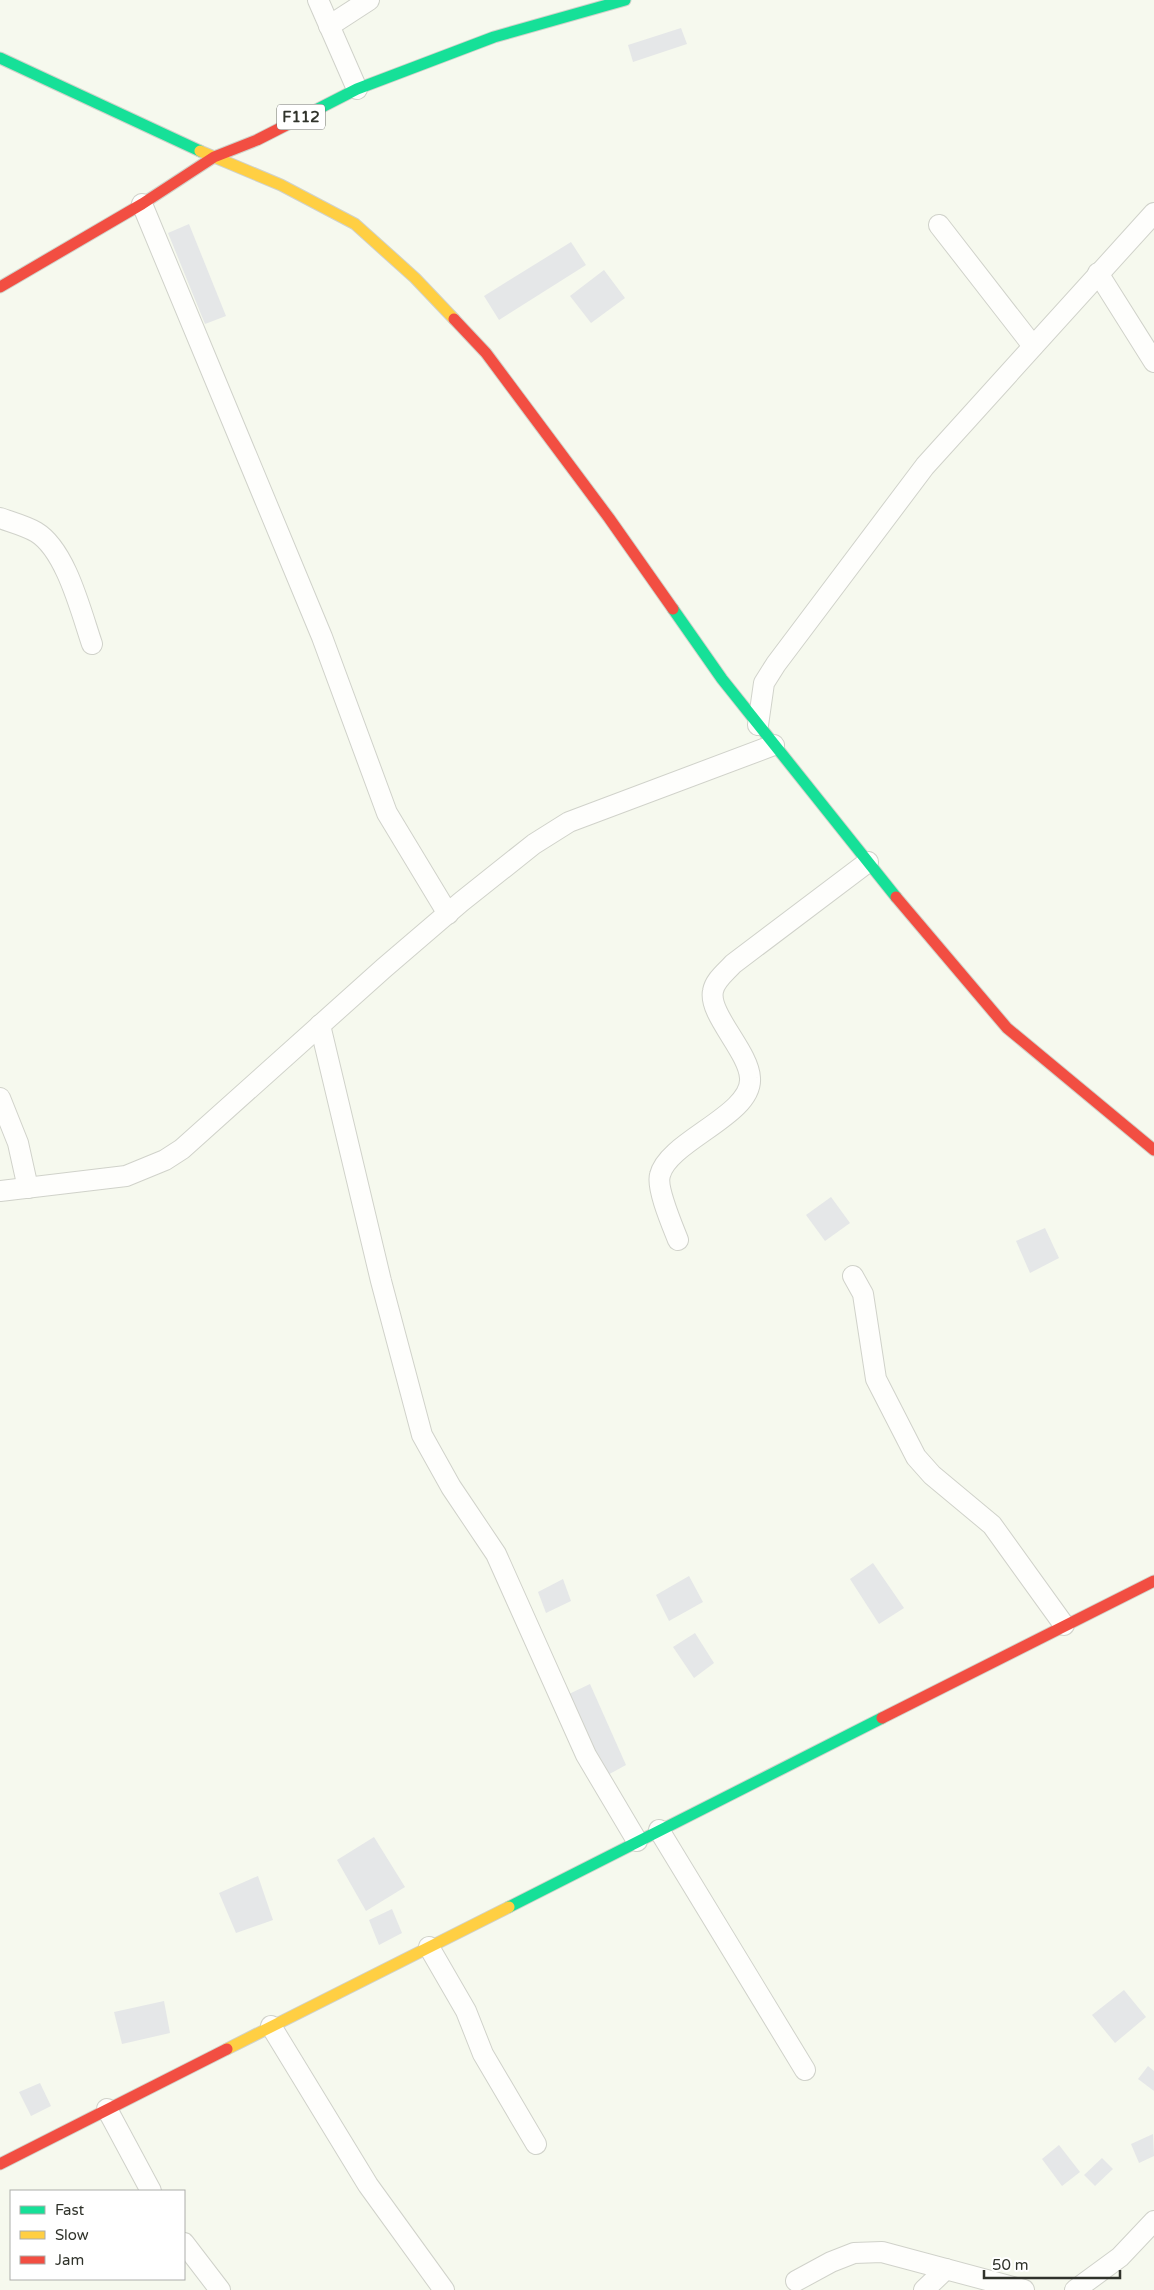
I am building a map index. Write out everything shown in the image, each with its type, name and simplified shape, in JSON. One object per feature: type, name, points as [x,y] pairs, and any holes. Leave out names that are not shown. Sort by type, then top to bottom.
[{"type":"main road","name":"F112","points":[[0,287],[142,204],[214,157],[257,140],[357,88],[494,37],[626,0]]},
{"type":"main road","points":[[0,58],[214,157],[281,185],[355,224],[434,299],[486,353],[609,518],[722,679],[868,862],[1007,1028],[1154,1150]]},
{"type":"main road","points":[[0,2164],[1154,1580]]},
{"type":"street","points":[[318,0],[357,88]]},
{"type":"street","points":[[329,26],[369,0]]},
{"type":"street","points":[[142,204],[322,638],[387,813],[448,914]]},
{"type":"street","points":[[758,725],[764,683],[776,664],[926,466],[1032,346],[1154,213]]},
{"type":"street","points":[[939,225],[1032,346]]},
{"type":"street","points":[[1098,273],[1154,362]]},
{"type":"street","points":[[0,518],[35,531],[48,541],[59,558],[92,644]]},
{"type":"street","points":[[0,1191],[126,1176],[165,1160],[182,1149],[320,1025],[448,914],[534,844],[569,822],[774,745]]},
{"type":"street","points":[[678,1240],[662,1195],[659,1175],[668,1160],[734,1107],[748,1091],[750,1078],[747,1065],[715,1006],[713,992],[720,978],[733,964],[868,862]]},
{"type":"street","points":[[320,1025],[381,1281],[422,1435],[451,1488],[496,1554],[586,1755],[637,1841]]},
{"type":"street","points":[[0,1098],[18,1144],[28,1188]]},
{"type":"street","points":[[853,1276],[863,1294],[876,1378],[916,1456],[932,1475],[992,1526],[1064,1625]]},
{"type":"street","points":[[659,1830],[805,2070]]},
{"type":"street","points":[[429,1946],[466,2011],[483,2054],[536,2144]]},
{"type":"street","points":[[271,2026],[368,2185],[444,2290]]},
{"type":"street","points":[[107,2109],[150,2190]]},
{"type":"street","points":[[1075,2290],[1120,2257],[1154,2221]]},
{"type":"street","points":[[185,2243],[220,2290]]},
{"type":"street","points":[[796,2281],[831,2262],[854,2253],[882,2252],[1024,2290]]},
{"type":"street","points":[[924,2290],[946,2268]]},
{"type":"building","points":[[681,28],[687,44],[633,62],[628,45]]},
{"type":"building","points":[[189,224],[226,316],[205,324],[168,233]]},
{"type":"building","points":[[571,242],[586,265],[499,320],[484,296]]},
{"type":"building","points":[[604,270],[625,298],[591,323],[570,296]]},
{"type":"building","points":[[831,1197],[850,1223],[825,1241],[806,1215]]},
{"type":"building","points":[[1045,1228],[1059,1258],[1030,1273],[1016,1241]]},
{"type":"building","points":[[873,1563],[904,1608],[879,1624],[850,1579]]},
{"type":"building","points":[[689,1576],[703,1602],[669,1621],[656,1595]]},
{"type":"building","points":[[563,1579],[571,1601],[546,1613],[538,1592]]},
{"type":"building","points":[[695,1633],[714,1663],[694,1678],[673,1647]]},
{"type":"building","points":[[590,1684],[626,1765],[604,1777],[569,1694]]},
{"type":"building","points":[[374,1837],[405,1887],[366,1911],[337,1860]]},
{"type":"building","points":[[258,1876],[273,1920],[236,1933],[219,1893]]},
{"type":"building","points":[[392,1909],[402,1933],[379,1945],[369,1920]]},
{"type":"building","points":[[1124,1990],[1146,2017],[1115,2043],[1092,2015]]},
{"type":"building","points":[[164,2001],[170,2033],[122,2044],[114,2012]]},
{"type":"building","points":[[1148,2066],[1154,2071],[1154,2091],[1138,2079]]},
{"type":"building","points":[[40,2083],[51,2106],[31,2116],[19,2092]]},
{"type":"building","points":[[1153,2134],[1154,2156],[1139,2163],[1131,2144]]},
{"type":"building","points":[[1059,2145],[1080,2172],[1062,2186],[1042,2159]]},
{"type":"building","points":[[1102,2158],[1113,2169],[1095,2186],[1084,2175]]},
{"type":"traffic: fast","points":[[312,112],[357,89],[494,37],[625,0]]},
{"type":"traffic: fast","points":[[0,58],[200,151]]},
{"type":"traffic: fast","points":[[673,609],[722,679],[896,897]]},
{"type":"traffic: fast","points":[[509,1907],[882,1718]]},
{"type":"traffic: slow","points":[[200,151],[281,185],[355,224],[415,278],[454,319]]},
{"type":"traffic: slow","points":[[227,2049],[509,1907]]},
{"type":"traffic: jam","points":[[0,287],[142,204],[214,157],[257,140],[312,112]]},
{"type":"traffic: jam","points":[[454,319],[486,353],[609,518],[673,609]]},
{"type":"traffic: jam","points":[[896,897],[1007,1028],[1154,1150]]},
{"type":"traffic: jam","points":[[882,1718],[1154,1581]]},
{"type":"traffic: jam","points":[[0,2164],[227,2049]]}]
